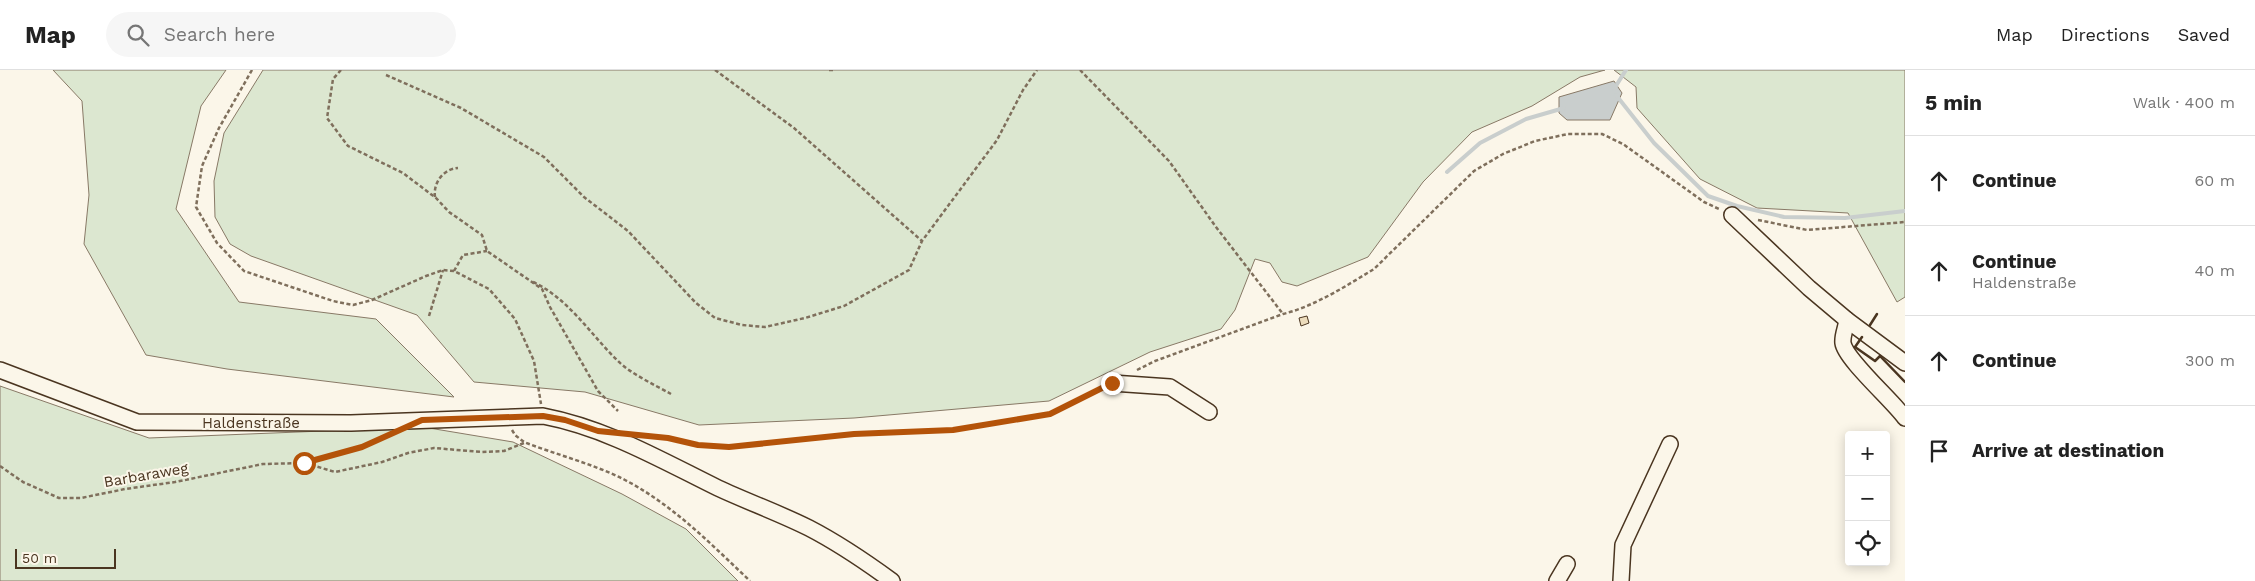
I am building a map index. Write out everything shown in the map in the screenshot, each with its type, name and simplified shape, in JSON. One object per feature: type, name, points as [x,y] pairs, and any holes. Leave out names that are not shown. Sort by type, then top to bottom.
[{"type":"lane","points":[[1732,215],[1809,288],[1847,320],[1905,363]]},
{"type":"lane","points":[[1847,320],[1843,345],[1850,357],[1895,404],[1905,418]]},
{"type":"lane","name":"Haldenstraße","points":[[0,370],[138,422],[351,423],[543,416],[565,420],[598,431],[646,451],[756,506],[808,528],[843,547],[892,581]]},
{"type":"lane","points":[[1112,383],[1170,387],[1209,412]]},
{"type":"lane","points":[[1621,581],[1623,545],[1670,444]]},
{"type":"lane","points":[[1556,581],[1567,564]]},
{"type":"path","points":[[252,70],[219,128],[202,166],[196,207],[217,243],[244,271],[333,301],[353,305],[372,300],[401,286],[443,270],[454,271],[489,289],[515,319],[534,361],[543,416]]},
{"type":"path","points":[[341,70],[333,79],[327,118],[348,146],[403,173],[436,198],[449,212],[482,235],[487,250],[542,289],[550,307],[598,391],[618,411]]},
{"type":"path","points":[[715,70],[794,128],[922,241]]},
{"type":"path","points":[[829,70],[834,70]]},
{"type":"path","points":[[386,75],[461,108],[544,157],[584,197],[628,231],[696,303],[715,318],[742,325],[765,326],[805,318],[844,306],[876,290],[909,270],[922,241],[997,140],[1023,90],[1037,70]]},
{"type":"path","points":[[1080,70],[1169,161],[1216,228],[1283,314]]},
{"type":"path","points":[[640,435],[668,438],[698,445],[729,447],[854,434],[953,430],[1050,414],[1155,361],[1283,314],[1302,309],[1374,268],[1474,171],[1502,154],[1535,141],[1568,134],[1602,134],[1624,144],[1704,202],[1732,215],[1807,230],[1905,222]]},
{"type":"path","points":[[436,198],[434,188],[441,176],[452,168],[458,168]]},
{"type":"path","points":[[454,271],[463,255],[487,250]]},
{"type":"path","points":[[429,316],[443,270]]},
{"type":"path","points":[[525,278],[547,288],[620,363],[671,394]]},
{"type":"path","points":[[304,463],[362,447],[388,436]]},
{"type":"path","points":[[304,463],[334,472],[434,448],[482,452],[504,451],[524,442],[624,480],[659,501],[693,528],[750,581]]},
{"type":"path","name":"Barbaraweg","points":[[0,466],[23,482],[59,498],[81,498],[264,464],[304,463]]},
{"type":"path","points":[[591,467],[593,463]]},
{"type":"green space","points":[[53,70],[226,70],[201,106],[176,209],[239,302],[376,319],[454,397],[227,369],[146,355],[84,244],[89,195],[82,101]]},
{"type":"green space","points":[[263,70],[1605,70],[1580,77],[1532,106],[1472,132],[1423,182],[1368,257],[1297,286],[1282,282],[1270,263],[1255,259],[1235,310],[1221,329],[1150,352],[1049,401],[854,418],[699,425],[585,392],[474,382],[417,315],[251,256],[230,244],[215,217],[214,181],[224,133]]},
{"type":"green space","points":[[1614,70],[1905,70],[1905,297],[1897,302],[1848,213],[1757,208],[1700,179],[1637,108],[1636,87]]},
{"type":"green space","points":[[0,386],[149,438],[423,427],[513,442],[622,494],[686,529],[738,581],[0,581]]},
{"type":"shaded area","points":[[1614,81],[1622,93],[1610,120],[1567,120],[1559,113],[1559,97]]},
{"type":"building","points":[[1307,316],[1309,323],[1301,326],[1299,318]]},
{"type":"waterway","points":[[1614,89],[1626,70]]},
{"type":"waterway","points":[[1616,95],[1654,143],[1708,196],[1737,206],[1784,217],[1845,218],[1905,211]]},
{"type":"waterway","points":[[1447,172],[1480,143],[1526,119],[1564,108]]},
{"type":"wall","points":[[1870,325],[1877,314]]},
{"type":"wall","points":[[1862,337],[1855,347],[1875,361],[1880,356],[1905,382]]},
{"type":"route","points":[[304,463],[362,447],[422,420],[543,416],[565,420],[598,431],[668,438],[698,445],[729,447],[854,434],[953,430],[1050,414],[1112,383]]}]
